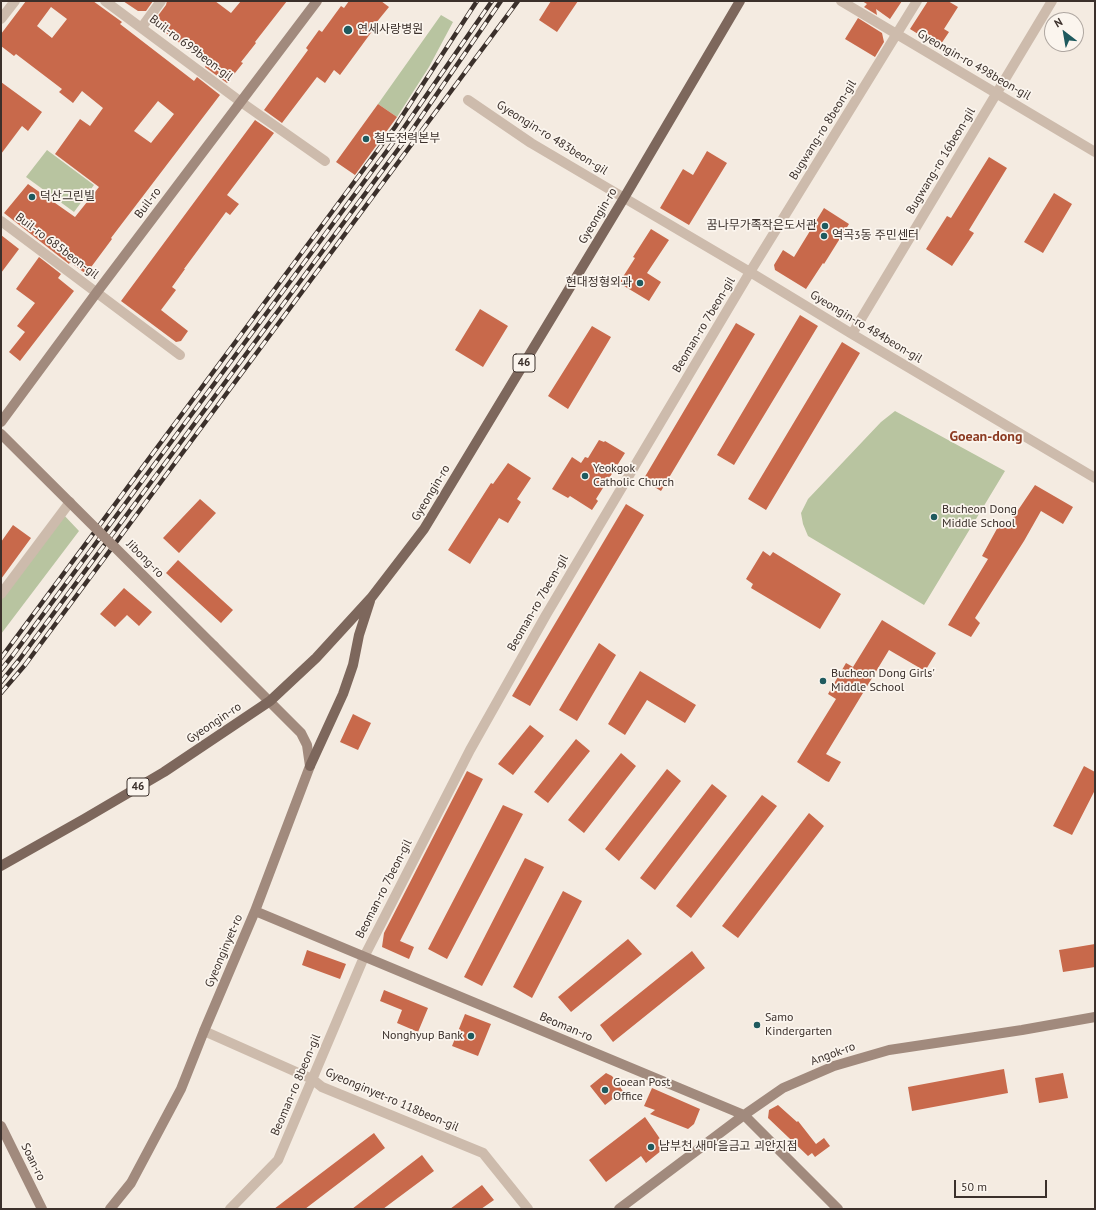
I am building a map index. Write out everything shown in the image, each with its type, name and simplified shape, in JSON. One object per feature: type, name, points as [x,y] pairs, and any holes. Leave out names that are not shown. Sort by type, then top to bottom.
[{"type":"main road","name":"Gyeongin-ro","points":[[1,866],[164,772],[270,701],[316,658],[371,598],[416,542],[624,198],[740,1]]},
{"type":"main road","points":[[310,766],[343,694],[353,665],[359,635],[371,598]]},
{"type":"street","points":[[1,19],[14,1]]},
{"type":"street","name":"Buil-ro 699beon-gil","points":[[105,1],[241,102],[325,161]]},
{"type":"street","points":[[142,27],[161,1]]},
{"type":"street","name":"Buil-ro","points":[[1,422],[96,292],[317,1]]},
{"type":"street","name":"Gyeongin-ro 498beon-gil","points":[[841,1],[1095,152]]},
{"type":"street","name":"Bugwang-ro 8beon-gil","points":[[750,272],[917,1]]},
{"type":"street","name":"Bugwang-ro 16beon-gil","points":[[852,334],[1052,1]]},
{"type":"street","name":"Gyeongin-ro 483beon-gil","points":[[468,100],[531,143],[624,198]]},
{"type":"street","name":"Gyeongin-ro 484beon-gil","points":[[624,198],[1095,478]]},
{"type":"street","name":"Buil-ro 685beon-gil","points":[[1,221],[180,355]]},
{"type":"street","name":"Beoman-ro 7beon-gil","points":[[364,957],[470,750],[546,615],[750,272]]},
{"type":"street","name":"Jibong-ro","points":[[1,434],[270,701]]},
{"type":"street","points":[[1,594],[70,502]]},
{"type":"street","name":"Gyeonginyet-ro","points":[[110,1209],[131,1183],[181,1089],[255,911],[310,766],[307,745],[301,733],[270,701]]},
{"type":"street","name":"Beoman-ro","points":[[255,911],[744,1115],[838,1209]]},
{"type":"street","name":"Beoman-ro 8beon-gil","points":[[230,1209],[278,1160],[364,957]]},
{"type":"street","name":"Angok-ro","points":[[619,1209],[744,1115],[784,1088],[834,1066],[889,1050],[1022,1030],[1095,1017]]},
{"type":"street","name":"Gyeonginyet-ro 118beon-gil","points":[[204,1031],[312,1079],[322,1087],[483,1153],[528,1209]]},
{"type":"street","name":"Soan-ro","points":[[1,1126],[42,1209]]},
{"type":"green space","points":[[441,15],[453,22],[429,67],[397,117],[378,104]]},
{"type":"green space","points":[[47,150],[94,185],[74,212],[26,177]]},
{"type":"green space","points":[[895,411],[1005,471],[924,605],[808,536],[803,524],[801,513],[808,499],[881,422]]},
{"type":"green space","points":[[62,513],[79,531],[1,634],[1,594]]},
{"type":"building","points":[[26,1],[93,1],[122,22],[120,24],[194,81],[197,77],[220,95],[111,238],[112,239],[86,274],[70,262],[69,264],[4,213],[28,184],[75,217],[99,187],[55,154],[80,119],[90,126],[103,108],[82,91],[73,103],[59,92],[62,89],[16,54],[14,56],[1,46],[1,34]],"holes":[[[51,7],[67,19],[52,38],[37,26]],[[158,101],[174,114],[151,143],[134,131]]]},
{"type":"building","points":[[123,1],[153,1],[146,11],[138,11]]},
{"type":"building","points":[[167,1],[215,1],[231,13],[241,1],[287,1],[255,42],[256,43],[241,62],[243,63],[227,83],[205,67],[207,63],[155,25],[154,21],[166,5]]},
{"type":"building","points":[[349,1],[381,1],[389,7],[371,29],[373,30],[340,75],[334,70],[325,83],[317,77],[282,123],[264,110],[308,50],[306,48],[319,30],[322,32],[341,6],[344,8]]},
{"type":"building","points":[[551,1],[578,1],[557,32],[539,20]]},
{"type":"building","points":[[862,1],[902,1],[890,19],[876,9],[877,15],[864,7],[867,4]]},
{"type":"building","points":[[928,1],[948,1],[958,7],[944,29],[949,32],[939,47],[910,29]]},
{"type":"building","points":[[858,18],[882,33],[884,42],[875,57],[845,39]]},
{"type":"building","points":[[1,82],[42,112],[28,131],[22,126],[1,154]]},
{"type":"building","name":"철도전력본부","points":[[378,104],[397,117],[355,175],[336,162]]},
{"type":"building","points":[[255,120],[274,133],[227,195],[239,204],[230,215],[226,212],[184,269],[172,287],[176,290],[161,310],[188,331],[181,341],[176,342],[121,301]]},
{"type":"building","points":[[707,151],[727,163],[689,225],[660,208],[683,169],[693,175]]},
{"type":"building","points":[[989,157],[1007,168],[969,230],[974,233],[952,266],[926,249],[947,216],[951,218]]},
{"type":"building","points":[[1054,193],[1072,204],[1043,253],[1024,242]]},
{"type":"building","points":[[824,208],[849,224],[824,264],[823,263],[806,289],[775,270],[774,265],[783,250],[794,257]]},
{"type":"building","points":[[651,229],[669,240],[647,273],[661,282],[649,301],[619,283],[635,258],[633,257]]},
{"type":"building","points":[[1,235],[19,249],[1,273]]},
{"type":"building","points":[[39,257],[61,274],[58,278],[74,291],[20,361],[9,352],[25,332],[17,326],[35,303],[16,289]]},
{"type":"building","points":[[480,309],[508,326],[483,367],[455,350]]},
{"type":"building","points":[[800,315],[818,326],[734,465],[717,455]]},
{"type":"building","points":[[736,323],[755,334],[661,491],[643,480]]},
{"type":"building","points":[[592,326],[611,337],[568,409],[548,396]]},
{"type":"building","points":[[842,342],[860,353],[766,510],[748,499]]},
{"type":"building","name":"Yeokgok Catholic Church","points":[[599,440],[605,441],[625,453],[596,499],[598,501],[592,510],[570,496],[568,498],[552,489],[572,457],[581,463],[585,457],[588,458]]},
{"type":"building","points":[[508,463],[531,478],[517,499],[521,502],[508,523],[499,518],[470,564],[448,550],[491,483],[493,484]]},
{"type":"building","points":[[1035,485],[1073,507],[1063,524],[1041,511],[1024,541],[975,618],[980,623],[971,637],[948,625],[988,559],[982,556],[999,525],[1006,528]]},
{"type":"building","points":[[200,499],[216,513],[179,553],[163,538]]},
{"type":"building","points":[[626,504],[644,515],[530,706],[512,696]]},
{"type":"building","points":[[13,525],[31,538],[1,579],[1,542]]},
{"type":"building","points":[[763,551],[770,556],[773,552],[841,594],[820,629],[751,588],[753,584],[746,579]]},
{"type":"building","points":[[178,560],[233,610],[221,623],[166,573]]},
{"type":"building","points":[[124,588],[152,612],[139,626],[127,615],[115,627],[100,614]]},
{"type":"building","points":[[882,620],[936,653],[925,671],[889,650],[826,754],[841,762],[829,782],[826,781],[797,762],[836,699],[828,694],[846,663],[853,667]]},
{"type":"building","points":[[599,643],[616,655],[577,721],[559,710]]},
{"type":"building","points":[[640,671],[696,705],[685,723],[647,700],[625,735],[608,724]]},
{"type":"building","points":[[353,714],[371,723],[358,750],[340,742]]},
{"type":"building","points":[[530,725],[544,736],[513,775],[498,764]]},
{"type":"building","points":[[576,739],[590,751],[548,803],[534,792]]},
{"type":"building","points":[[621,753],[636,766],[584,833],[568,820]]},
{"type":"building","points":[[1084,766],[1095,772],[1095,790],[1072,835],[1053,826]]},
{"type":"building","points":[[667,769],[681,781],[619,861],[605,849]]},
{"type":"building","points":[[467,771],[483,779],[400,941],[414,947],[409,959],[382,947],[384,933]]},
{"type":"building","points":[[712,784],[727,796],[655,890],[640,878]]},
{"type":"building","points":[[762,795],[777,806],[691,918],[676,906]]},
{"type":"building","points":[[503,805],[523,814],[447,959],[428,949]]},
{"type":"building","points":[[809,813],[824,826],[738,938],[722,926]]},
{"type":"building","points":[[525,858],[544,867],[482,986],[464,977]]},
{"type":"building","points":[[563,891],[582,901],[532,998],[513,987]]},
{"type":"building","points":[[628,939],[642,954],[571,1012],[558,997]]},
{"type":"building","points":[[1095,944],[1095,967],[1063,972],[1059,950]]},
{"type":"building","points":[[307,950],[346,964],[340,979],[302,965]]},
{"type":"building","points":[[692,951],[705,968],[613,1042],[600,1025]]},
{"type":"building","points":[[384,990],[428,1008],[418,1032],[397,1023],[402,1010],[380,1001]]},
{"type":"building","points":[[465,1014],[491,1024],[478,1056],[452,1046]]},
{"type":"building","points":[[1004,1069],[1008,1093],[912,1111],[908,1087]]},
{"type":"building","points":[[606,1073],[612,1076],[623,1091],[605,1105],[590,1086]]},
{"type":"building","points":[[1063,1073],[1068,1098],[1039,1103],[1035,1078]]},
{"type":"building","points":[[652,1088],[700,1109],[694,1124],[688,1129],[650,1114],[655,1110],[644,1106]]},
{"type":"building","points":[[778,1105],[797,1122],[798,1121],[816,1144],[824,1138],[830,1146],[815,1157],[812,1153],[808,1156],[768,1118],[769,1110]]},
{"type":"building","points":[[645,1117],[665,1146],[646,1163],[641,1156],[606,1182],[589,1160]]},
{"type":"building","points":[[374,1133],[385,1148],[305,1209],[274,1209]]},
{"type":"building","points":[[422,1155],[434,1171],[383,1209],[352,1209]]},
{"type":"building","points":[[482,1185],[494,1200],[481,1209],[450,1209]]},
{"type":"railway","points":[[1,658],[395,127],[477,1]]},
{"type":"railway","points":[[1,670],[401,132],[492,1]]},
{"type":"railway","points":[[1,682],[19,660],[408,136],[501,1]]},
{"type":"railway","points":[[1,693],[25,665],[518,1]]},
{"type":"place","name":"연세사랑병원","points":[[348,30]]},
{"type":"place","name":"철도전력본부","points":[[366,139]]},
{"type":"place","name":"덕산그린빌","points":[[32,197]]},
{"type":"place","name":"꿈나무가족작은도서관","points":[[825,226]]},
{"type":"place","name":"역곡3동 주민센터","points":[[824,236]]},
{"type":"place","name":"현대정형외과","points":[[640,283]]},
{"type":"place","name":"Yeokgok Catholic Church","points":[[585,476]]},
{"type":"place","name":"Bucheon Dong Middle School","points":[[934,517]]},
{"type":"place","name":"Bucheon Dong Girls' Middle School","points":[[823,681]]},
{"type":"place","name":"Samo Kindergarten","points":[[757,1025]]},
{"type":"place","name":"Nonghyup Bank","points":[[471,1036]]},
{"type":"place","name":"Goean Post Office","points":[[605,1090]]},
{"type":"place","name":"남부천 새마을금고 괴안지점","points":[[651,1147]]},
{"type":"district","name":"Goean-dong","points":[[986,437]]}]
